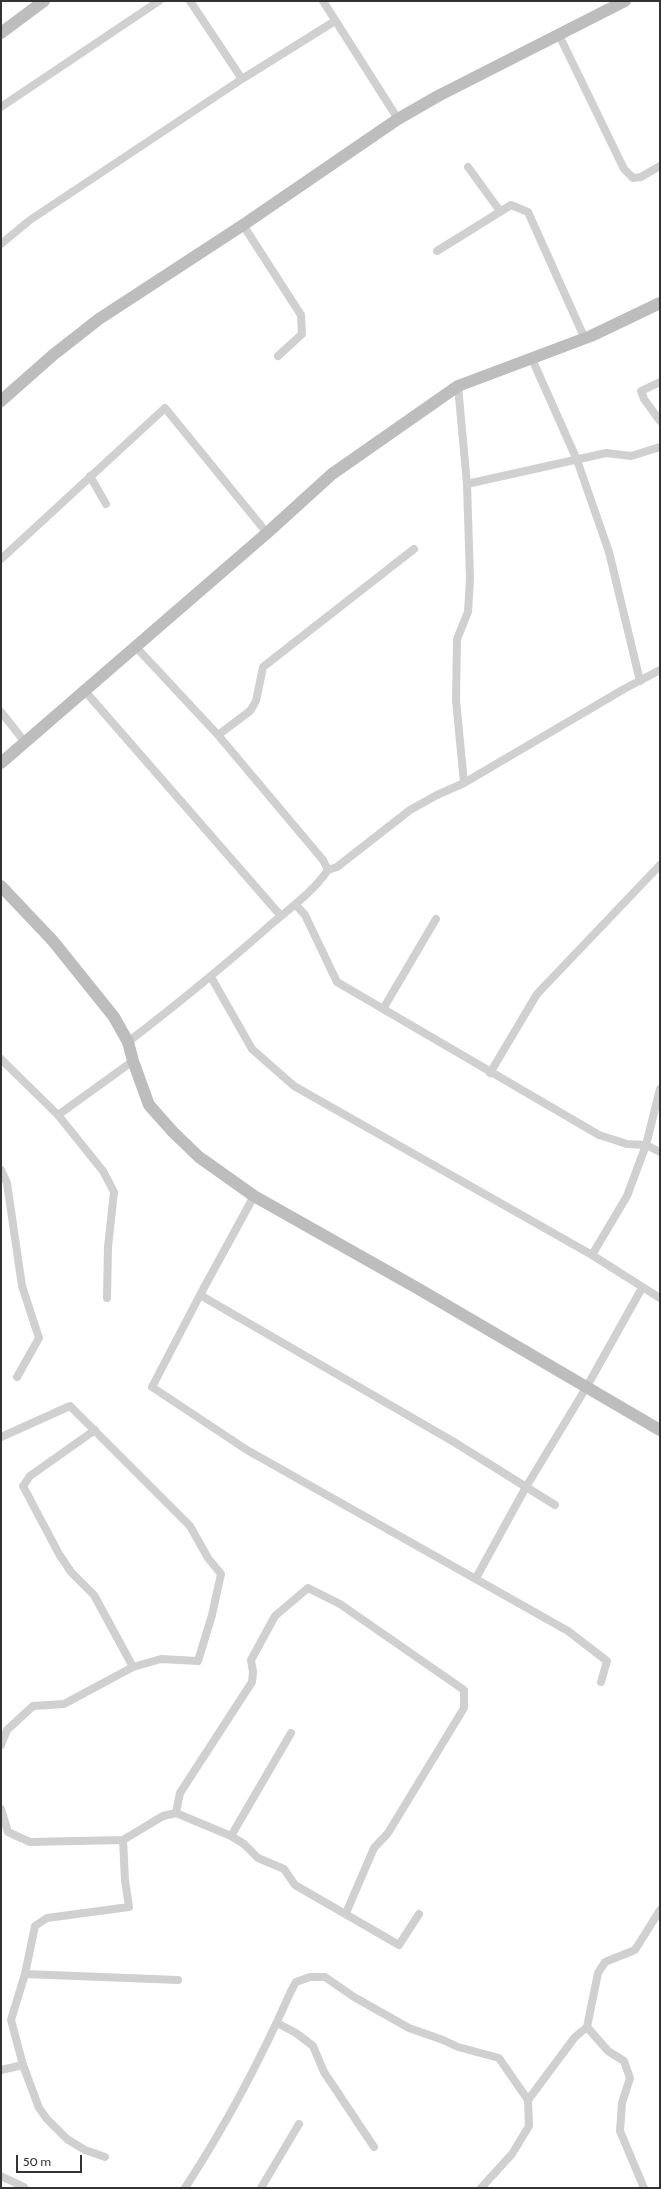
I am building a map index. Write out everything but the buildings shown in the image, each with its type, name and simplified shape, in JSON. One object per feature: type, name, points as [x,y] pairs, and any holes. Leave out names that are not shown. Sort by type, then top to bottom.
[{"type":"street","points":[[1,33],[44,1]]},
{"type":"street","points":[[1,107],[159,1]]},
{"type":"street","points":[[190,1],[242,79]]},
{"type":"street","points":[[322,1],[398,119]]},
{"type":"street","points":[[1,400],[100,319],[243,225],[398,119],[438,96],[625,1]]},
{"type":"street","points":[[1,244],[30,220],[242,79],[335,21]]},
{"type":"street","points":[[559,35],[624,169],[633,178],[641,177],[660,166]]},
{"type":"street","points":[[468,167],[500,211]]},
{"type":"street","points":[[437,250],[511,205],[528,212],[585,339]]},
{"type":"street","points":[[243,225],[301,315],[302,334],[278,356]]},
{"type":"street","points":[[1,763],[267,533],[332,474],[458,386],[585,339],[660,303]]},
{"type":"street","points":[[532,359],[577,460],[609,552],[640,681]]},
{"type":"street","points":[[660,382],[641,391],[644,399],[660,421]]},
{"type":"street","points":[[458,386],[467,484],[470,579],[468,612],[457,639],[456,700],[464,783]]},
{"type":"street","points":[[1,559],[165,408],[267,533]]},
{"type":"street","points":[[467,484],[606,453],[631,456],[660,448]]},
{"type":"street","points":[[90,476],[106,504]]},
{"type":"street","points":[[218,735],[250,710],[256,701],[263,667],[414,549]]},
{"type":"street","points":[[135,646],[218,735],[323,860],[328,870]]},
{"type":"street","points":[[128,1042],[211,977],[281,916],[296,905],[319,882],[328,870],[337,868],[410,810],[437,795],[464,783],[660,670]]},
{"type":"street","points":[[84,690],[281,916]]},
{"type":"street","points":[[1,712],[25,742]]},
{"type":"street","points":[[490,1073],[537,994],[660,865]]},
{"type":"street","points":[[1,886],[53,941],[114,1017],[128,1042],[132,1061],[144,1094],[157,1115],[199,1157],[254,1196],[417,1288],[660,1430]]},
{"type":"street","points":[[296,905],[305,915],[337,982],[490,1073],[599,1135],[627,1144],[646,1145],[660,1152]]},
{"type":"street","points":[[383,1008],[436,919]]},
{"type":"street","points":[[211,977],[252,1049],[294,1086],[592,1255],[660,1298]]},
{"type":"street","points":[[1,1059],[58,1115],[103,1171],[114,1192],[108,1247],[107,1298]]},
{"type":"street","points":[[58,1115],[132,1061]]},
{"type":"street","points":[[592,1255],[627,1196],[646,1145],[660,1089]]},
{"type":"street","points":[[1,1170],[7,1183],[22,1286],[39,1338],[17,1377]]},
{"type":"street","points":[[254,1196],[152,1387],[247,1450],[476,1578],[568,1632],[607,1661],[601,1682]]},
{"type":"street","points":[[476,1578],[526,1487],[586,1388],[642,1288]]},
{"type":"street","points":[[200,1295],[454,1442],[555,1505]]},
{"type":"street","points":[[1,1437],[70,1406],[190,1526],[208,1558],[221,1574],[212,1615],[198,1661],[161,1659],[133,1667],[64,1704],[33,1706],[7,1730],[1,1745]]},
{"type":"street","points":[[95,1430],[30,1476],[23,1486],[59,1554],[71,1572],[94,1595],[133,1667]]},
{"type":"street","points":[[176,1813],[180,1793],[252,1682],[254,1672],[251,1660],[275,1616],[308,1588],[340,1604],[464,1690],[464,1708],[388,1833],[374,1848],[346,1913]]},
{"type":"street","points":[[231,1836],[291,1733]]},
{"type":"street","points":[[1,1809],[8,1832],[30,1842],[123,1840],[163,1816],[176,1813],[231,1836],[244,1844],[258,1858],[284,1869],[295,1885],[346,1913],[399,1945],[419,1914]]},
{"type":"street","points":[[106,2157],[85,2150],[67,2139],[47,2119],[39,2108],[23,2065],[11,2020],[25,1974],[35,1926],[47,1918],[129,1907],[125,1880],[123,1840]]},
{"type":"street","points":[[528,2100],[575,2037],[587,2027],[598,1974],[605,1962],[634,1950],[660,1910]]},
{"type":"street","points":[[25,1974],[178,1980]]},
{"type":"street","points":[[185,2188],[212,2146],[277,2023],[296,1982],[310,1977],[325,1977],[354,1997],[408,2028],[443,2040],[458,2048],[499,2058],[528,2100],[529,2126],[512,2154],[481,2188]]},
{"type":"street","points":[[277,2023],[296,2033],[314,2046],[324,2072],[374,2147]]},
{"type":"street","points":[[587,2027],[608,2051],[624,2061],[626,2066],[630,2078],[622,2103],[620,2131],[644,2188]]},
{"type":"street","points":[[1,2070],[23,2065]]},
{"type":"street","points":[[261,2188],[300,2124]]},
{"type":"street","points":[[1,2176],[24,2187]]}]
